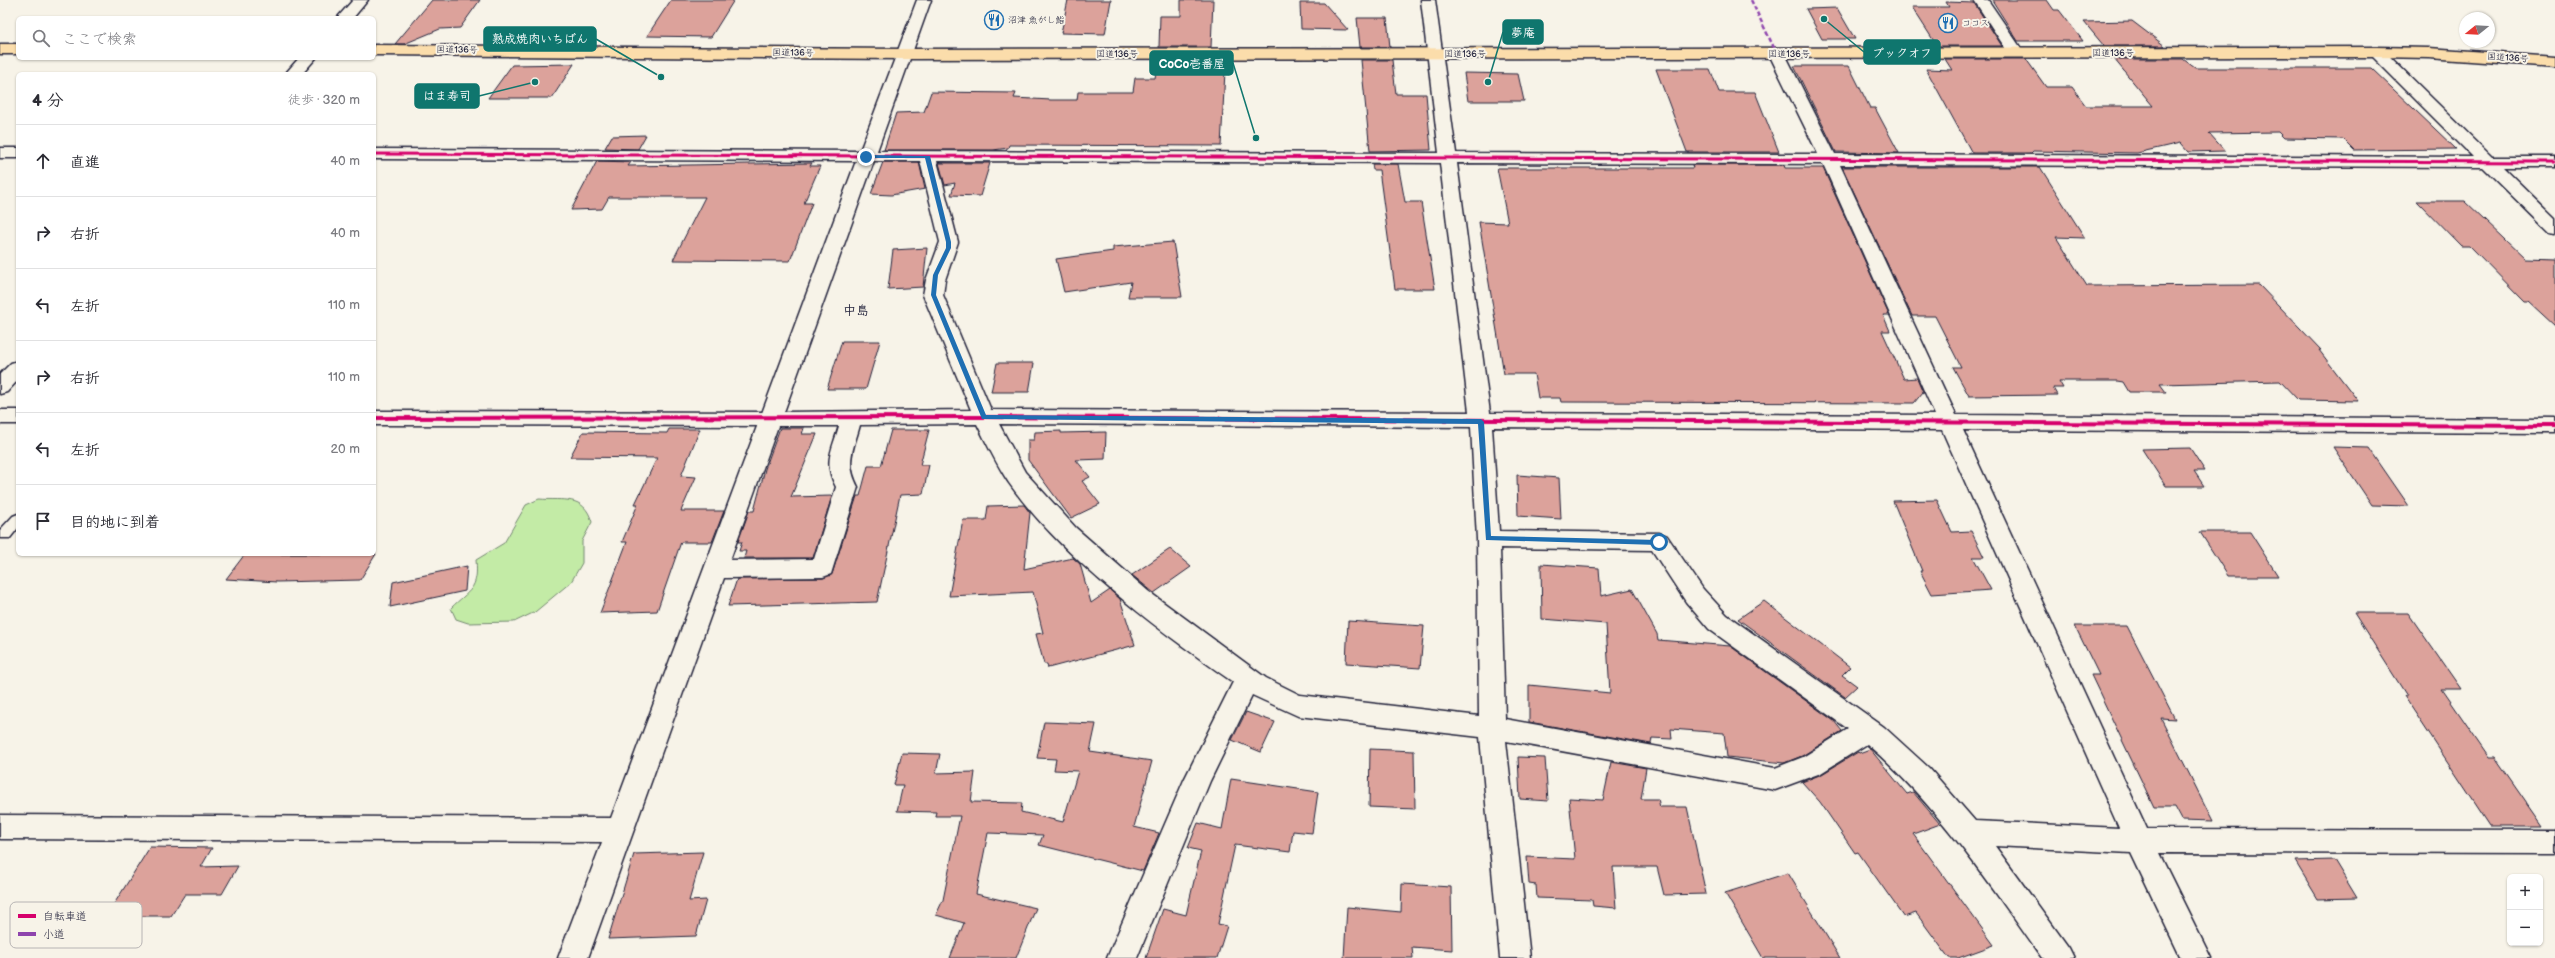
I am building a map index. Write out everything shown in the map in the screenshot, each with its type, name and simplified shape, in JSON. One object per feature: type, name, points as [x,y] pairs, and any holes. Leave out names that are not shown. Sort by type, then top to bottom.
[{"type":"highway","points":[[0,49],[16,49]]},
{"type":"highway","name":"国道136号","points":[[376,50],[904,54],[2017,54],[2376,52],[2429,53],[2555,62]]},
{"type":"street","points":[[347,16],[361,0]]},
{"type":"street","points":[[573,958],[924,0]]},
{"type":"street","points":[[1428,0],[1436,54],[1481,422],[1488,539],[1492,728],[1515,958]]},
{"type":"street","points":[[1981,0],[2017,54]]},
{"type":"street","points":[[2376,52],[2555,228]]},
{"type":"street","points":[[1777,54],[1830,161],[2139,841],[2196,958]]},
{"type":"street","points":[[295,72],[306,60]]},
{"type":"street","points":[[0,153],[16,153]]},
{"type":"street","points":[[376,154],[1830,161],[2555,162]]},
{"type":"street","points":[[927,156],[949,242],[948,248],[935,275],[934,295],[984,417],[1025,489],[1065,533],[1131,592],[1247,679],[1274,696],[1298,705],[1492,728],[1775,779],[1793,775],[1818,762],[1867,730]]},
{"type":"street","points":[[0,387],[16,370]]},
{"type":"street","points":[[0,417],[16,417]]},
{"type":"street","points":[[376,418],[771,419],[984,417],[1481,422],[2555,426]]},
{"type":"street","points":[[716,569],[823,568],[847,487],[840,473],[839,464],[852,418]]},
{"type":"street","points":[[1488,539],[1659,542],[1680,573],[1717,621],[1867,730],[1895,752],[1923,780],[1968,833],[2058,958]]},
{"type":"street","points":[[1122,958],[1197,780],[1247,679]]},
{"type":"street","points":[[0,827],[619,830]]},
{"type":"street","points":[[1968,833],[2139,841],[2555,842]]},
{"type":"lane","points":[[5,534],[16,521]]},
{"type":"green space","points":[[539,499],[564,500],[578,503],[584,507],[592,522],[582,541],[582,563],[571,582],[535,612],[514,622],[468,623],[456,619],[451,608],[468,593],[474,584],[477,570],[476,560],[504,543],[526,505]]},
{"type":"building","points":[[432,0],[480,0],[460,28],[440,29],[404,44],[395,44]]},
{"type":"building","points":[[671,0],[734,0],[711,37],[647,36]]},
{"type":"building","points":[[1068,0],[1111,0],[1105,34],[1061,33]]},
{"type":"building","points":[[1181,0],[1213,0],[1211,47],[1159,47],[1160,16],[1181,16]]},
{"type":"building","points":[[1992,0],[2047,0],[2054,10],[2059,10],[2083,41],[2018,41]]},
{"type":"building","points":[[1946,2],[1974,3],[2002,46],[1937,46],[1912,7],[1949,7]]},
{"type":"building","points":[[1300,3],[1324,3],[1348,30],[1301,29]]},
{"type":"building","points":[[1837,8],[1855,39],[1822,39],[1806,9]]},
{"type":"building","points":[[1357,18],[1387,18],[1390,47],[1360,47]]},
{"type":"building","points":[[2132,21],[2165,46],[2104,46],[2084,22]]},
{"type":"building","points":[[1945,59],[2026,59],[2046,87],[2072,87],[2086,106],[2153,106],[2114,59],[2183,59],[2195,68],[2371,68],[2456,149],[2354,150],[2343,139],[2284,138],[2278,132],[2209,133],[2225,151],[2188,152],[2180,143],[2137,153],[2033,151],[2031,153],[1972,153],[1926,69],[1952,70]]},
{"type":"building","points":[[1158,60],[1210,60],[1209,71],[1225,71],[1221,146],[1009,145],[1008,148],[993,150],[884,150],[896,113],[924,112],[931,92],[1016,93],[1014,98],[1077,100],[1078,92],[1133,92],[1135,78],[1155,78]]},
{"type":"building","points":[[1361,60],[1392,60],[1396,94],[1426,94],[1431,150],[1370,151]]},
{"type":"building","points":[[574,64],[552,98],[488,98],[512,65]]},
{"type":"building","points":[[1794,66],[1849,66],[1870,108],[1875,108],[1899,153],[1836,152]]},
{"type":"building","points":[[1656,69],[1710,69],[1719,92],[1755,92],[1779,152],[1687,152]]},
{"type":"building","points":[[1464,73],[1518,74],[1524,101],[1468,101]]},
{"type":"building","points":[[646,135],[638,149],[605,148],[612,136]]},
{"type":"building","points":[[597,161],[631,162],[628,166],[812,163],[810,166],[820,166],[804,203],[812,203],[790,261],[673,260],[705,197],[609,197],[602,209],[571,210]]},
{"type":"building","points":[[883,162],[919,162],[925,189],[891,195],[871,194]]},
{"type":"building","points":[[939,163],[990,163],[980,196],[951,195],[955,183],[945,185]]},
{"type":"building","points":[[1372,164],[1398,164],[1405,202],[1421,202],[1435,289],[1395,289],[1379,170],[1373,170]]},
{"type":"building","points":[[1692,165],[1784,165],[1785,168],[1823,168],[1889,315],[1883,315],[1890,331],[1882,331],[1904,379],[1917,378],[1923,392],[1914,403],[1561,402],[1560,398],[1538,398],[1534,374],[1504,374],[1479,222],[1508,223],[1497,168],[1693,168]]},
{"type":"building","points":[[1842,167],[2040,167],[2085,238],[2056,237],[2087,286],[2259,285],[2321,350],[2319,350],[2358,401],[2298,400],[2280,381],[2160,384],[2166,392],[2129,392],[2123,382],[2117,381],[2059,381],[2063,388],[2053,388],[2057,395],[1969,396],[1953,367],[1961,367],[1935,316],[1912,316]]},
{"type":"building","points":[[2417,201],[2465,201],[2525,258],[2555,259],[2555,326],[2529,302],[2525,302],[2470,246],[2461,246]]},
{"type":"building","points":[[1173,242],[1182,297],[1128,297],[1131,282],[1064,292],[1056,259],[1113,251],[1113,247]]},
{"type":"building","points":[[927,248],[923,287],[888,289],[893,250]]},
{"type":"building","points":[[842,341],[880,341],[866,389],[827,389]]},
{"type":"building","points":[[997,363],[1034,363],[1029,392],[991,392]]},
{"type":"building","points":[[780,428],[804,428],[802,434],[817,434],[791,497],[832,496],[813,558],[744,558],[746,551],[739,551],[742,542],[738,542],[749,511],[754,511],[765,469]]},
{"type":"building","points":[[669,429],[700,429],[681,476],[696,477],[681,511],[724,511],[712,542],[681,542],[657,611],[600,613],[627,542],[622,542],[638,504],[635,504],[657,458],[570,457],[583,432],[667,433]]},
{"type":"building","points":[[891,430],[929,430],[920,465],[929,465],[923,494],[900,495],[877,602],[728,606],[737,579],[823,578],[832,574],[857,496],[860,496],[868,466],[881,466]]},
{"type":"building","points":[[1061,431],[1061,433],[1106,432],[1105,459],[1076,460],[1090,477],[1082,481],[1100,504],[1071,518],[1028,460],[1028,440],[1034,440],[1035,432]]},
{"type":"building","points":[[2333,447],[2369,448],[2409,506],[2372,505]]},
{"type":"building","points":[[2190,448],[2205,471],[2194,471],[2204,486],[2166,486],[2142,449]]},
{"type":"building","points":[[1517,475],[1559,478],[1561,519],[1518,516]]},
{"type":"building","points":[[1937,500],[1952,532],[1971,531],[1984,557],[1973,557],[1991,590],[1932,594],[1920,571],[1922,571],[1893,501]]},
{"type":"building","points":[[1024,505],[1030,513],[1024,569],[1073,558],[1080,564],[1091,603],[1110,590],[1120,599],[1135,645],[1048,668],[1047,664],[1044,664],[1036,634],[1043,633],[1033,592],[949,596],[963,520],[986,520],[988,506]]},
{"type":"building","points":[[2200,532],[2250,532],[2278,576],[2228,576]]},
{"type":"building","points":[[1170,549],[1191,567],[1154,593],[1132,575]]},
{"type":"building","points":[[243,556],[375,556],[360,580],[277,582],[226,579]]},
{"type":"building","points":[[1541,564],[1599,568],[1601,596],[1632,589],[1657,634],[1658,640],[1730,646],[1834,721],[1842,731],[1802,756],[1784,763],[1727,757],[1724,733],[1671,729],[1672,739],[1652,738],[1651,744],[1529,722],[1529,685],[1610,693],[1606,624],[1542,619]]},
{"type":"building","points":[[467,566],[465,591],[390,607],[393,582]]},
{"type":"building","points":[[1764,601],[1850,667],[1842,675],[1857,686],[1845,697],[1738,619]]},
{"type":"building","points":[[2354,613],[2408,613],[2461,689],[2442,689],[2489,757],[2495,757],[2543,826],[2490,826],[2404,696],[2407,696]]},
{"type":"building","points":[[1348,621],[1424,626],[1420,668],[1346,663]]},
{"type":"building","points":[[2075,626],[2127,626],[2175,719],[2161,718],[2213,821],[2182,820],[2175,807],[2154,807],[2091,675],[2099,675]]},
{"type":"building","points":[[1246,712],[1275,722],[1261,752],[1232,740]]},
{"type":"building","points":[[1044,722],[1096,724],[1090,752],[1152,761],[1134,827],[1159,833],[1143,871],[1039,845],[1043,835],[988,833],[976,894],[1036,908],[1016,958],[950,958],[964,923],[936,915],[943,900],[960,816],[935,816],[936,812],[897,811],[903,785],[894,785],[902,753],[940,754],[936,773],[975,772],[971,802],[1022,803],[1021,812],[1063,822],[1078,771],[1054,770],[1056,759],[1037,758]]},
{"type":"building","points":[[1370,749],[1414,751],[1415,809],[1369,807]]},
{"type":"building","points":[[1870,749],[1907,794],[1913,792],[1940,824],[1913,834],[1994,945],[1958,958],[1949,958],[1916,913],[1904,917],[1858,852],[1855,853],[1820,802],[1802,782],[1822,774],[1858,752],[1859,753]]},
{"type":"building","points":[[1518,757],[1545,758],[1548,801],[1520,799]]},
{"type":"building","points":[[1611,762],[1646,768],[1641,799],[1658,799],[1660,807],[1687,807],[1706,894],[1664,895],[1657,867],[1613,867],[1616,908],[1593,906],[1592,900],[1537,898],[1536,885],[1529,884],[1527,857],[1575,859],[1569,798],[1603,800]]},
{"type":"building","points":[[1231,779],[1318,792],[1312,833],[1293,831],[1290,852],[1235,845],[1218,924],[1227,926],[1217,958],[1146,958],[1163,909],[1186,915],[1201,851],[1188,848],[1198,823],[1222,829]]},
{"type":"building","points":[[150,847],[212,848],[201,867],[238,866],[222,894],[185,894],[171,916],[142,916],[142,902],[115,902]]},
{"type":"building","points":[[703,852],[689,901],[706,900],[696,936],[608,939],[634,854]]},
{"type":"building","points":[[2334,860],[2357,898],[2318,899],[2295,861]]},
{"type":"building","points":[[1788,873],[1840,958],[1763,958],[1725,893]]},
{"type":"building","points":[[1402,884],[1451,887],[1452,950],[1412,947],[1413,958],[1344,958],[1347,907],[1401,912]]},
{"type":"marked path","points":[[1751,0],[1777,54]]},
{"type":"cycle path","points":[[376,154],[2555,162]]},
{"type":"cycle path","points":[[376,418],[984,417],[2555,426]]},
{"type":"place","name":"ブックオフ","points":[[1824,19]]},
{"type":"place","name":"沼津 魚がし鮨","points":[[994,20]]},
{"type":"place","name":"ココス","points":[[1948,23]]},
{"type":"place","name":"熟成焼肉いちばん","points":[[661,77]]},
{"type":"place","name":"はま寿司","points":[[535,82]]},
{"type":"place","name":"夢庵","points":[[1488,82]]},
{"type":"place","name":"CoCo壱番屋","points":[[1256,138]]},
{"type":"district","name":"中島","points":[[856,311]]},
{"type":"route","points":[[866,157],[927,156],[949,242],[948,248],[935,275],[933,286],[934,295],[984,417],[1481,422],[1488,539],[1659,542]]}]
